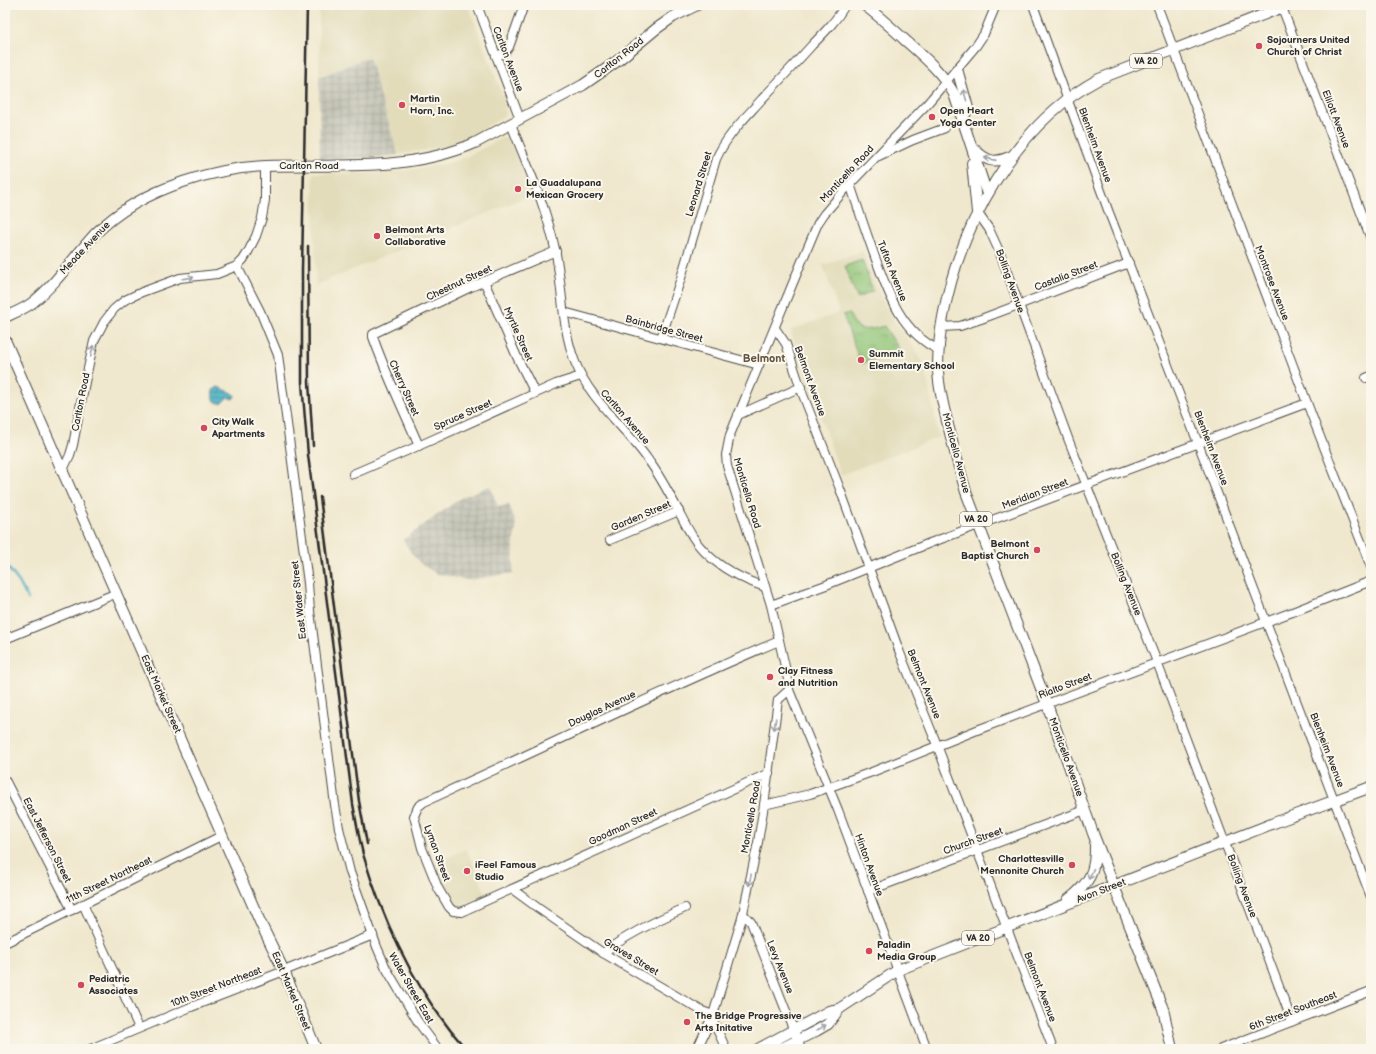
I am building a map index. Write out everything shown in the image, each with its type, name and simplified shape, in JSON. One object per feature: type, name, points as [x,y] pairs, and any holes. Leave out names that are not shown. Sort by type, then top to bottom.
[{"type":"main road","name":"Carlton Road","points":[[265,166],[357,166],[420,160],[441,156],[458,150],[475,143],[583,85],[616,62],[673,17],[697,5]]},
{"type":"main road","points":[[864,5],[878,15],[926,59],[947,82],[954,94],[963,119],[970,145],[987,194]]},
{"type":"main road","name":"Monticello Avenue","points":[[1172,1049],[1163,1009],[1094,836],[1047,704],[966,492],[944,407],[939,376],[941,327],[952,276],[977,212],[987,194],[1014,155],[1043,121],[1067,99],[1099,79],[1284,6]]},
{"type":"main road","points":[[957,69],[968,108],[963,119]]},
{"type":"main road","points":[[970,145],[980,156],[991,161],[1001,161],[1014,155]]},
{"type":"main road","points":[[970,145],[977,212]]},
{"type":"main road","name":"Meade Avenue","points":[[5,317],[27,306],[45,292],[96,234],[125,209],[162,190],[183,182],[228,171],[265,166]]},
{"type":"main road","name":"East Market Street","points":[[5,340],[261,924],[284,971],[316,1049]]},
{"type":"main road","name":"Avon Street","points":[[780,1049],[798,1040],[829,1011],[839,1009],[898,970],[1225,842],[1371,787]]},
{"type":"main road","name":"VA 20","points":[[1059,907],[1079,891],[1092,874],[1095,857],[1094,836]]},
{"type":"main road","name":"Avon Street","points":[[758,1049],[798,1040]]},
{"type":"street","name":"Carlton Avenue","points":[[477,5],[520,119]]},
{"type":"street","points":[[496,56],[504,53],[509,47],[524,5]]},
{"type":"street","name":"Leonard Street","points":[[661,338],[721,147],[728,136],[829,27],[845,5]]},
{"type":"street","name":"Monticello Road","points":[[698,1049],[713,1015],[743,914],[757,848],[769,772],[778,700],[789,690],[789,684],[771,605],[727,466],[727,445],[738,415],[818,223],[832,203],[947,82],[984,34],[996,5]]},
{"type":"street","name":"Blenheim Avenue","points":[[1033,5],[1129,263],[1371,897]]},
{"type":"street","name":"Montrose Avenue","points":[[1157,5],[1307,403],[1371,567]]},
{"type":"street","name":"Elliott Avenue","points":[[1284,6],[1371,239]]},
{"type":"street","name":"Carlton Avenue","points":[[511,124],[547,215],[556,251],[569,344],[581,376],[596,398],[633,440],[649,461],[692,536],[706,553],[716,562],[736,575],[765,587]]},
{"type":"street","points":[[875,158],[913,140],[945,128]]},
{"type":"street","name":"Carlton Road","points":[[63,470],[73,445],[94,341],[104,322],[114,309],[125,300],[142,292],[180,278],[217,274],[237,266],[248,252],[256,236],[262,218],[266,200],[265,166]]},
{"type":"street","name":"Tufton Avenue","points":[[850,184],[872,248],[899,314],[920,339],[939,350]]},
{"type":"street","name":"Bolling Avenue","points":[[977,212],[989,228],[1000,253],[1018,305],[1070,441],[1157,662],[1291,1022]]},
{"type":"street","name":"Chestnut Street","points":[[372,337],[373,334],[484,281],[556,251]]},
{"type":"street","name":"Castalia Street","points":[[941,327],[960,326],[1129,263]]},
{"type":"street","name":"East Water Street","points":[[237,266],[260,311],[278,354],[335,806],[350,872],[372,935]]},
{"type":"street","name":"Myrtle Street","points":[[484,281],[535,394]]},
{"type":"street","name":"Bainbridge Street","points":[[564,312],[759,365]]},
{"type":"street","name":"Belmont Avenue","points":[[775,328],[786,344],[900,653],[1053,1049]]},
{"type":"street","name":"Cherry Street","points":[[372,337],[395,394],[419,446]]},
{"type":"street","name":"Spruce Street","points":[[353,474],[556,384],[581,376]]},
{"type":"street","points":[[738,415],[801,387]]},
{"type":"street","name":"Meridian Street","points":[[771,605],[826,586],[930,543],[1307,403]]},
{"type":"street","name":"Garden Street","points":[[610,540],[679,511]]},
{"type":"street","name":"Rialto Street","points":[[764,805],[810,794],[872,772],[1371,581]]},
{"type":"street","points":[[5,640],[117,593]]},
{"type":"street","name":"Douglas Avenue","points":[[434,797],[520,759],[645,700],[779,641]]},
{"type":"street","name":"Hinton Avenue","points":[[789,690],[829,787],[927,1049]]},
{"type":"street","name":"Goodman Street","points":[[486,900],[769,772]]},
{"type":"street","name":"East Jefferson Street","points":[[5,780],[72,910]]},
{"type":"street","name":"Lyman Street","points":[[434,797],[418,806],[414,820],[428,865],[438,888],[449,907],[456,912],[461,912],[486,900]]},
{"type":"street","name":"Church Street","points":[[868,891],[1085,810]]},
{"type":"street","name":"11th Street Northeast","points":[[5,943],[223,835]]},
{"type":"street","name":"Graves Street","points":[[512,889],[603,954],[702,1011],[713,1015]]},
{"type":"street","points":[[82,904],[139,1028]]},
{"type":"street","points":[[603,954],[627,937],[650,924],[685,908]]},
{"type":"street","name":"Levy Avenue","points":[[743,914],[751,922],[798,1040]]},
{"type":"street","name":"10th Street Northeast","points":[[90,1049],[112,1045],[139,1028],[372,935]]},
{"type":"street","name":"Water Street East","points":[[372,935],[386,968],[418,1022],[438,1049]]},
{"type":"street","name":"6th Street Southeast","points":[[1221,1049],[1371,991]]},
{"type":"street","points":[[713,1015],[714,1023],[726,1049]]},
{"type":"shaded area","points":[[319,5],[468,5],[506,104],[505,114],[501,118],[462,141],[451,145],[398,155],[370,57],[319,77]]},
{"type":"shaded area","points":[[369,57],[398,155],[363,158],[320,159],[319,77]]},
{"type":"shaded area","points":[[502,138],[510,139],[514,142],[533,194],[316,285],[313,173],[381,173],[419,169],[449,163],[468,156]]},
{"type":"shaded area","name":"Summit Elementary School","points":[[863,251],[883,301],[893,319],[915,349],[925,369],[939,437],[841,475],[790,330],[839,313],[823,265]]},
{"type":"shaded area","points":[[490,486],[498,507],[507,506],[509,504],[515,521],[516,530],[514,539],[513,573],[468,580],[437,574],[421,564],[403,540],[462,497]]},
{"type":"shaded area","points":[[466,849],[486,894],[457,906],[454,904],[433,864]]},
{"type":"green space","points":[[862,260],[873,291],[857,298],[845,266]]},
{"type":"green space","points":[[849,313],[855,324],[862,329],[872,329],[884,326],[900,350],[861,364],[843,315]]},
{"type":"water","points":[[218,387],[233,393],[235,396],[234,398],[232,399],[228,397],[222,403],[217,403],[213,398],[212,393],[213,390]]},
{"type":"waterway","points":[[5,564],[19,582],[28,599]]},
{"type":"railway","points":[[307,5],[302,270],[302,383],[308,455],[353,804],[363,854],[371,880],[392,932],[417,982],[448,1028],[466,1049]]},
{"type":"railway","points":[[308,246],[309,382],[313,446]]},
{"type":"railway","points":[[320,497],[359,801],[367,844]]},
{"type":"place","name":"Sojourners United Church of Christ","points":[[1259,46]]},
{"type":"place","name":"Martin Horn, Inc.","points":[[402,105]]},
{"type":"place","name":"Open Heart Yoga Center","points":[[932,117]]},
{"type":"place","name":"La Guadalupana Mexican Grocery","points":[[518,189]]},
{"type":"place","name":"Belmont Arts Collaborative","points":[[377,236]]},
{"type":"place","name":"Summit Elementary School","points":[[861,360]]},
{"type":"place","name":"City Walk Apartments","points":[[204,428]]},
{"type":"place","name":"Belmont Baptist Church","points":[[1037,550]]},
{"type":"place","name":"Clay Fitness and Nutrition","points":[[770,677]]},
{"type":"place","name":"Charlottesville Mennonite Church","points":[[1072,865]]},
{"type":"place","name":"iFeel Famous Studio","points":[[467,871]]},
{"type":"place","name":"Paladin Media Group","points":[[869,951]]},
{"type":"place","name":"Pediatric Associates","points":[[81,985]]},
{"type":"place","name":"The Bridge Progressive Arts Initative","points":[[687,1022]]},
{"type":"district","name":"Belmont","points":[[764,358]]}]
